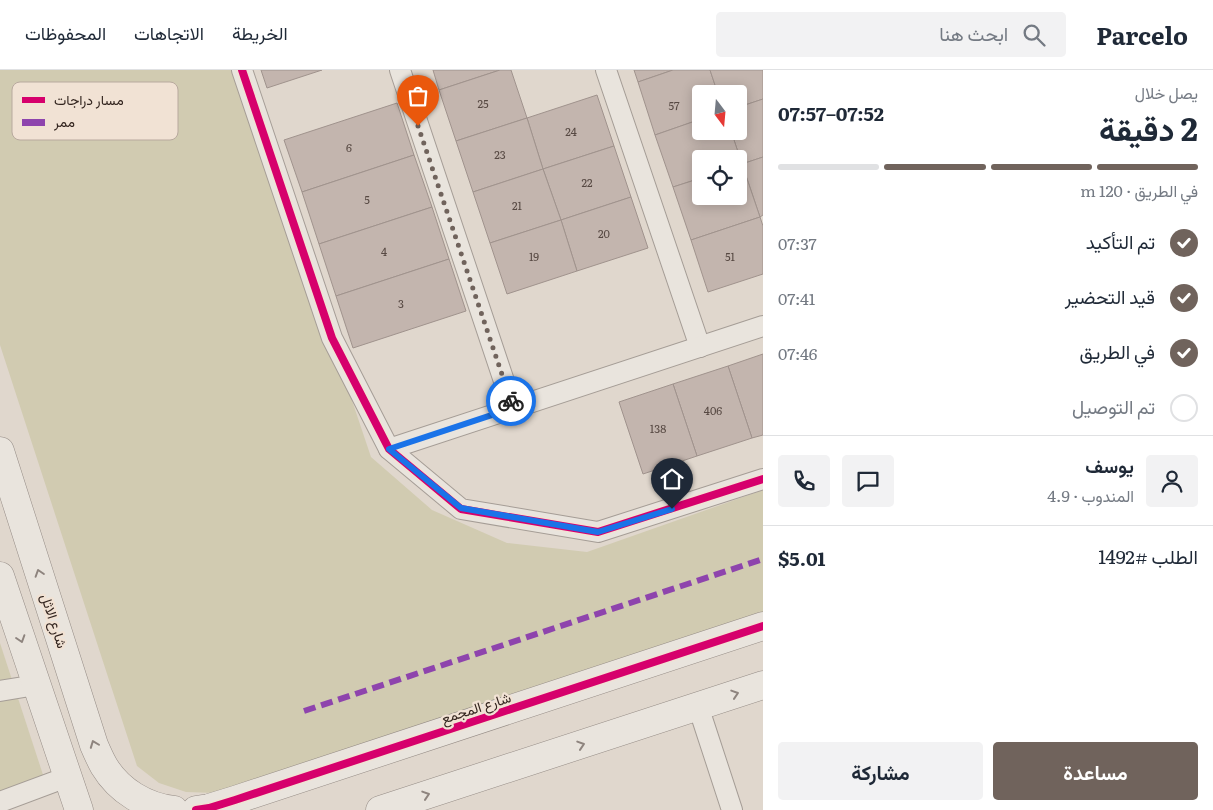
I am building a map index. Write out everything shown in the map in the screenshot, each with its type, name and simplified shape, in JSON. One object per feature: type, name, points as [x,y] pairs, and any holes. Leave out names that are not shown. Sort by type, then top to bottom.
[{"type":"street","points":[[242,70],[332,338],[389,449],[461,508],[598,532],[763,479]]},
{"type":"street","points":[[400,70],[513,408]]},
{"type":"street","points":[[606,70],[700,346]]},
{"type":"street","points":[[389,449],[763,326]]},
{"type":"street","name":"شارع الاثل","points":[[0,451],[94,744],[104,766],[119,785],[139,800],[161,808],[174,810]]},
{"type":"street","points":[[0,576],[79,810]]},
{"type":"street","name":"شارع المجمع","points":[[196,810],[235,800],[763,626]]},
{"type":"street","points":[[0,691],[36,685]]},
{"type":"street","points":[[380,810],[763,685]]},
{"type":"street","points":[[698,706],[732,810]]},
{"type":"street","points":[[0,802],[67,777]]},
{"type":"shaded area","points":[[0,70],[241,70],[371,457],[432,510],[507,543],[587,552],[763,490],[763,616],[215,793],[186,792],[159,783],[137,766],[0,345]]},
{"type":"shaded area","points":[[0,643],[46,784],[0,799]]},
{"type":"building","points":[[261,70],[322,70],[267,88]]},
{"type":"building","points":[[433,70],[500,70],[439,90]]},
{"type":"building","points":[[500,70],[511,70],[527,118],[456,141],[439,90]]},
{"type":"building","points":[[634,70],[673,70],[638,82]]},
{"type":"building","points":[[673,70],[710,70],[715,85],[692,85],[692,122],[655,135],[638,82]]},
{"type":"building","points":[[710,70],[763,70],[763,99],[748,104],[748,85],[715,85]]},
{"type":"building","points":[[597,95],[614,146],[543,169],[527,118]]},
{"type":"building","points":[[763,99],[763,157],[747,162],[747,150],[737,150],[734,140],[748,140],[748,104]]},
{"type":"building","points":[[397,103],[414,155],[302,192],[284,140]]},
{"type":"building","points":[[527,118],[543,169],[473,192],[456,141]]},
{"type":"building","points":[[692,122],[692,140],[734,140],[737,150],[692,150],[692,181],[673,187],[655,135]]},
{"type":"building","points":[[614,146],[631,197],[561,220],[543,169]]},
{"type":"building","points":[[414,155],[432,207],[319,244],[302,192]]},
{"type":"building","points":[[763,157],[763,215],[760,217],[747,179],[747,162]]},
{"type":"building","points":[[543,169],[561,220],[490,243],[473,192]]},
{"type":"building","points":[[747,179],[760,217],[691,240],[673,187],[692,181],[692,205],[747,205]]},
{"type":"building","points":[[631,197],[648,248],[577,271],[561,220]]},
{"type":"building","points":[[432,207],[449,259],[336,296],[319,244]]},
{"type":"building","points":[[760,217],[763,226],[763,274],[708,292],[691,240]]},
{"type":"building","points":[[561,220],[577,271],[507,294],[490,243]]},
{"type":"building","points":[[449,259],[466,311],[353,348],[336,296]]},
{"type":"building","points":[[763,354],[763,435],[752,438],[728,366]]},
{"type":"building","points":[[728,366],[752,438],[697,456],[673,384]]},
{"type":"building","points":[[673,384],[697,456],[643,474],[619,402]]},
{"type":"marked path","points":[[304,711],[763,559]]},
{"type":"cycle path","points":[[242,70],[332,338],[389,449],[461,509],[598,532],[763,479]]},
{"type":"cycle path","points":[[196,810],[235,800],[763,626]]},
{"type":"way so far","points":[[418,126],[511,401]]},
{"type":"route","points":[[511,401],[513,408],[389,449],[461,508],[598,532],[672,509]]}]
